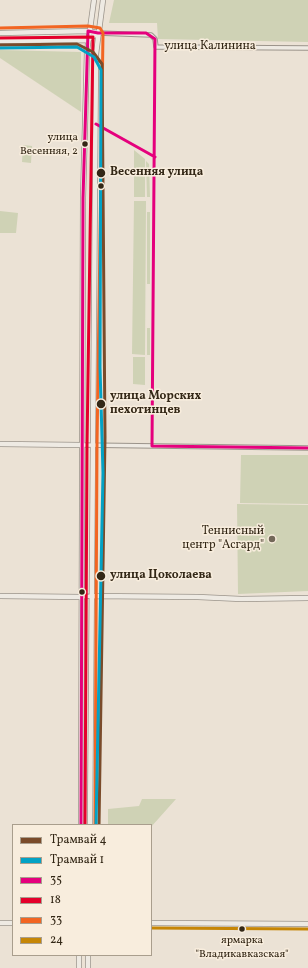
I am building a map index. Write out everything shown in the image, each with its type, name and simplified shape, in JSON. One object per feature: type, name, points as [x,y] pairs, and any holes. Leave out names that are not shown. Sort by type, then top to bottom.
[{"type":"street","points":[[80,824],[83,198],[88,32],[94,0]]},
{"type":"street","points":[[90,824],[96,54],[103,0]]},
{"type":"street","name":"улица Калинина","points":[[0,33],[88,32],[151,35],[155,39],[156,47],[308,48]]},
{"type":"street","points":[[0,41],[88,40],[98,33]]},
{"type":"street","points":[[0,444],[308,448]]},
{"type":"street","points":[[0,596],[198,597],[241,599],[308,598]]},
{"type":"street","points":[[0,923],[12,923]]},
{"type":"street","points":[[152,923],[308,924]]},
{"type":"street","points":[[79,956],[79,968]]},
{"type":"street","points":[[88,956],[88,968]]},
{"type":"green space","points":[[114,0],[308,0],[308,42],[158,39],[157,23],[109,23]]},
{"type":"green space","points":[[0,50],[81,52],[81,112],[0,58]]},
{"type":"green space","points":[[23,145],[32,146],[31,163],[22,162]]},
{"type":"green space","points":[[134,150],[145,159],[145,170],[134,170]]},
{"type":"green space","points":[[146,161],[149,164],[150,197],[147,197]]},
{"type":"green space","points":[[134,172],[145,172],[145,197],[134,197]]},
{"type":"green space","points":[[134,201],[146,201],[145,355],[132,354]]},
{"type":"green space","points":[[0,211],[18,213],[16,233],[0,233]]},
{"type":"green space","points":[[147,212],[150,212],[150,284],[147,284]]},
{"type":"green space","points":[[147,328],[150,328],[150,355],[147,355]]},
{"type":"green space","points":[[133,357],[145,357],[145,385],[133,384]]},
{"type":"green space","points":[[241,455],[308,455],[308,504],[240,503]]},
{"type":"green space","name":"Теннисный центр \"Асгард\"","points":[[237,504],[308,505],[308,591],[238,594]]},
{"type":"green space","points":[[142,799],[176,799],[152,826],[152,824],[108,824],[108,809],[139,806]]},
{"type":"tram line","name":"4","points":[[0,45],[77,44],[93,52],[102,64],[105,437],[99,824]]},
{"type":"tram line","name":"1","points":[[0,48],[77,47],[94,57],[101,70],[100,367],[103,473],[96,824]]},
{"type":"transit line","name":"33","points":[[0,28],[88,26],[100,28],[103,33],[97,445],[95,824]]},
{"type":"transit line","name":"35","points":[[81,824],[83,198],[88,31],[98,33],[146,33],[155,39],[152,446]]},
{"type":"transit line","name":"18","points":[[0,38],[93,37],[87,445],[85,824]]},
{"type":"transit line","name":"35","points":[[96,124],[155,157]]},
{"type":"transit line","name":"35","points":[[152,446],[308,448]]},
{"type":"transit line","name":"24","points":[[152,928],[308,929]]},
{"type":"place","name":"улица Весенняя, 2","points":[[85,144]]},
{"type":"place","name":"Весенняя улица","points":[[101,173]]},
{"type":"place","name":"улица Морских пехотинцев","points":[[101,404]]},
{"type":"place","name":"Теннисный центр \"Асгард\"","points":[[272,539]]},
{"type":"place","name":"улица Цоколаева","points":[[101,576]]},
{"type":"place","name":"ярмарка \"Владикавказская\"","points":[[242,929]]}]
